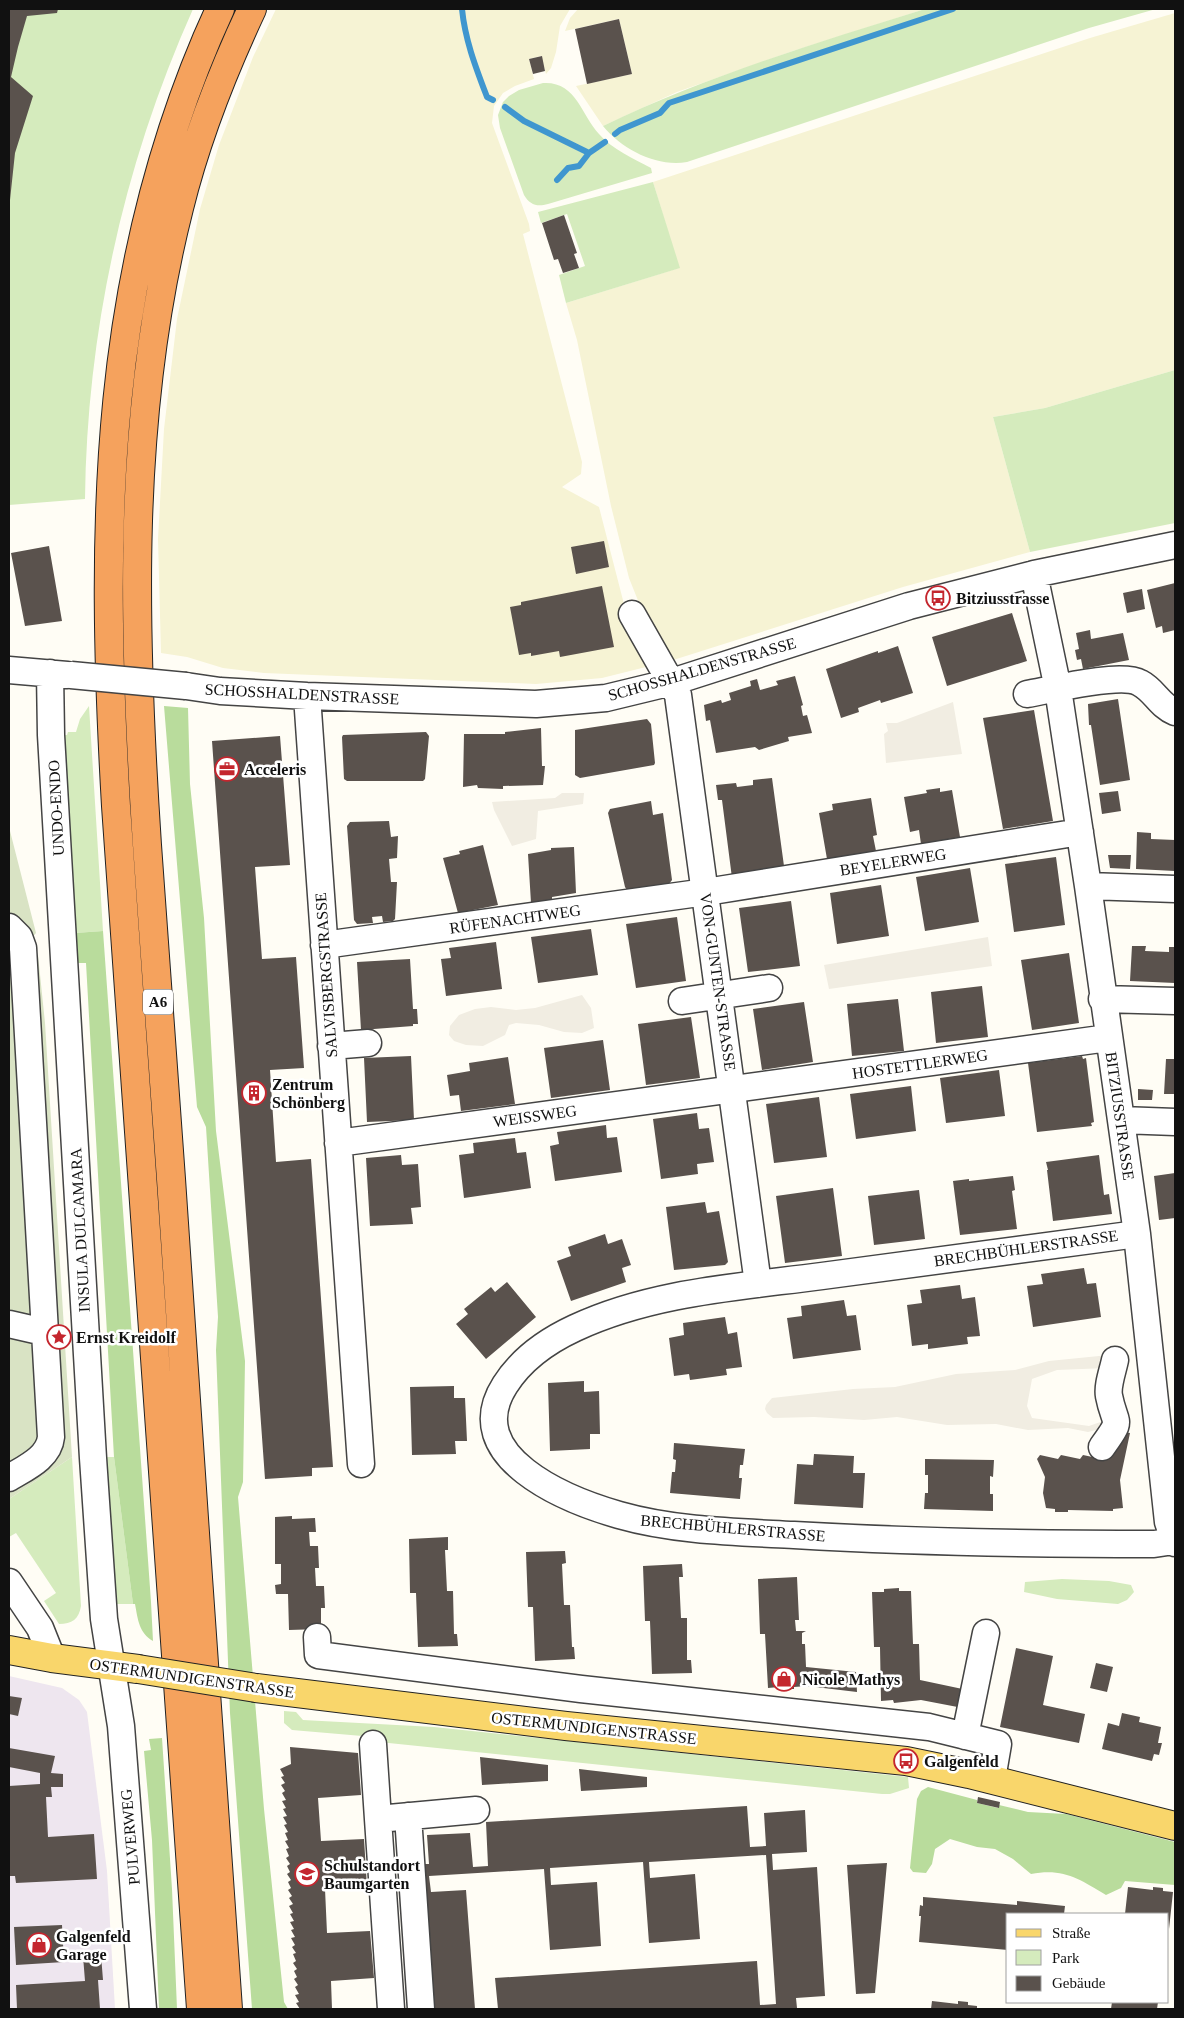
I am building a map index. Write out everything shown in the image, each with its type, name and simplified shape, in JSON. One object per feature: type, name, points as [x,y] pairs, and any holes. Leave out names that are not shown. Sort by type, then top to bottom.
[{"type":"highway","name":"A6","points":[[201,2009],[117,833],[111,708],[108,573],[111,481],[118,388],[123,342],[140,248],[152,196],[176,118],[220,9]]},
{"type":"highway","name":"A6","points":[[228,2009],[144,804],[136,572],[139,481],[146,400],[153,335],[166,262],[184,190],[203,126],[218,86],[252,9]]},
{"type":"main road","name":"OSTERMUNDIGENSTRASSE","points":[[9,1650],[256,1688],[576,1727],[906,1761],[992,1779],[1175,1826]]},
{"type":"street","name":"SCHOSSHALDENSTRASSE","points":[[9,670],[186,686],[220,691],[306,696],[536,704],[606,698],[672,682],[909,606],[1034,574],[1175,545]]},
{"type":"street","name":"BITZIUSSTRASSE","points":[[1034,574],[1058,689],[1088,886],[1102,999],[1137,1234],[1168,1522],[1175,1542]]},
{"type":"street","name":"VON-GUNTEN-STRASSE","points":[[632,614],[678,695],[758,1284]]},
{"type":"street","name":"UNDO-ENDO","points":[[60,674],[51,735],[64,943]]},
{"type":"street","points":[[1027,694],[1115,679],[1133,680],[1147,687],[1162,704],[1175,712]]},
{"type":"street","name":"SALVISBERGSTRASSE","points":[[306,696],[361,1464]]},
{"type":"street","name":"BEYELERWEG","points":[[706,892],[1080,832]]},
{"type":"street","points":[[1088,886],[1175,889]]},
{"type":"street","name":"RÜFENACHTWEG","points":[[324,945],[706,892]]},
{"type":"street","points":[[9,927],[20,937],[23,948],[19,1047],[44,1332],[50,1442],[43,1455],[9,1478]]},
{"type":"street","name":"INSULA DULCAMARA","points":[[64,943],[93,1458],[104,1619],[111,1666]]},
{"type":"street","points":[[682,1001],[769,988]]},
{"type":"street","points":[[1102,999],[1175,1001]]},
{"type":"street","name":"HOSTETTLERWEG","points":[[732,1090],[1108,1038]]},
{"type":"street","points":[[331,1046],[368,1043]]},
{"type":"street","name":"WEISSWEG","points":[[338,1143],[732,1090]]},
{"type":"street","points":[[1120,1120],[1175,1122]]},
{"type":"street","name":"BRECHBÜHLERSTRASSE","points":[[1137,1234],[758,1284],[685,1295],[633,1306],[588,1322],[546,1344],[518,1368],[500,1393],[495,1409],[494,1421],[500,1443],[512,1459],[525,1471],[558,1493],[621,1516],[652,1522],[744,1532],[963,1543],[1154,1544],[1175,1542]]},
{"type":"street","points":[[9,1324],[44,1332]]},
{"type":"street","points":[[1102,1447],[1116,1428],[1108,1394],[1111,1361],[1150,1352]]},
{"type":"street","points":[[9,1582],[40,1628],[52,1658]]},
{"type":"street","points":[[964,1736],[986,1632]]},
{"type":"street","points":[[317,1637],[318,1655],[582,1689],[929,1727],[998,1744],[992,1779]]},
{"type":"street","name":"PULVERWEG","points":[[111,1666],[121,1726],[143,2009]]},
{"type":"street","points":[[373,1744],[390,2009]]},
{"type":"street","points":[[378,1819],[476,1810]]},
{"type":"street","points":[[408,1816],[421,2009]]},
{"type":"shaded area","points":[[276,9],[570,9],[560,26],[556,52],[551,68],[546,74],[541,56],[529,59],[534,79],[503,93],[494,106],[492,123],[529,224],[530,231],[523,234],[582,462],[581,474],[562,487],[599,507],[625,608],[654,665],[602,678],[536,684],[264,673],[223,668],[187,657],[161,653],[158,539],[164,429],[177,319],[200,209],[219,145],[253,57]]},
{"type":"shaded area","points":[[578,9],[925,9],[793,51],[677,92],[603,126],[576,86],[632,74],[619,19],[565,31],[570,18]]},
{"type":"shaded area","points":[[1175,13],[1175,370],[1045,408],[993,417],[1030,552],[903,587],[667,662],[629,578],[611,506],[577,340],[566,303],[679,268],[653,182],[1090,38]]},
{"type":"shaded area","points":[[953,702],[962,754],[886,763],[884,734],[888,731],[886,723],[897,723]]},
{"type":"shaded area","points":[[562,793],[584,793],[583,804],[538,811],[536,839],[512,846],[492,802],[555,798]]},
{"type":"shaded area","points":[[988,937],[992,966],[829,989],[824,965]]},
{"type":"shaded area","points":[[582,995],[591,1008],[594,1028],[582,1033],[564,1032],[539,1025],[516,1023],[509,1025],[505,1035],[483,1046],[466,1045],[454,1041],[449,1035],[450,1026],[459,1015],[475,1009],[491,1007],[516,1010],[535,1008]]},
{"type":"shaded area","points":[[1109,1355],[1112,1426],[1088,1432],[1068,1428],[1028,1430],[996,1424],[947,1425],[897,1417],[864,1420],[814,1417],[773,1418],[765,1409],[772,1398],[853,1389],[895,1387],[956,1374],[1015,1370],[1049,1361]],"holes":[[[1107,1368],[1109,1419],[1089,1426],[1032,1418],[1027,1406],[1032,1379],[1057,1370]]]},
{"type":"shaded area","points":[[9,1676],[62,1688],[79,1700],[87,1712],[107,1871],[115,2009],[9,2009]]},
{"type":"green space","points":[[9,9],[193,9],[147,127],[129,187],[114,248],[102,310],[93,373],[87,436],[85,499],[9,505]]},
{"type":"green space","points":[[925,9],[1156,9],[1089,28],[687,162],[664,162],[641,155],[620,142],[603,126],[681,91],[762,61]]},
{"type":"green space","points":[[543,83],[563,87],[577,100],[593,126],[604,139],[651,168],[652,173],[548,204],[537,205],[531,203],[524,195],[500,128],[498,115],[503,102],[509,96],[519,90]]},
{"type":"green space","points":[[653,182],[680,268],[566,303],[559,275],[585,266],[567,214],[541,223],[538,212]]},
{"type":"green space","points":[[1175,370],[1175,523],[1030,552],[993,417],[1045,408]]},
{"type":"green space","points":[[89,706],[103,931],[75,933],[63,735],[67,735],[68,732],[76,732],[80,719]]},
{"type":"green space","points":[[164,706],[188,708],[190,784],[204,918],[216,1131],[245,1361],[243,1482],[238,1497],[264,1809],[284,2002],[288,2009],[252,2009],[230,1713],[216,1350],[218,1317],[206,1127],[197,1107]]},
{"type":"green space","points":[[9,827],[36,933],[29,941],[30,956],[38,955],[45,1023],[72,1457],[9,1499]]},
{"type":"green space","points":[[103,931],[153,1641],[142,1630],[138,1621],[135,1604],[133,1604],[114,1457],[86,963],[77,963],[75,933]]},
{"type":"green space","points":[[72,1457],[81,1606],[79,1614],[74,1620],[59,1624],[44,1601],[56,1593],[16,1533],[9,1537],[9,1499]]},
{"type":"green space","points":[[105,1457],[114,1457],[133,1604],[115,1604]]},
{"type":"green space","points":[[1062,1579],[1109,1581],[1131,1585],[1134,1592],[1127,1600],[1118,1604],[1057,1599],[1024,1592],[1025,1582]]},
{"type":"green space","points":[[284,1711],[296,1712],[303,1720],[434,1727],[908,1777],[909,1788],[890,1794],[882,1794],[379,1742],[374,1737],[292,1730],[284,1723]]},
{"type":"green space","points":[[162,1738],[172,1889],[177,2009],[159,2009],[152,1840],[144,1751],[151,1750],[149,1739]]},
{"type":"green space","points":[[928,1787],[977,1800],[977,1803],[998,1808],[999,1805],[1028,1812],[1066,1814],[1175,1842],[1175,1885],[1125,1881],[1121,1888],[1106,1895],[1071,1876],[1053,1872],[1031,1874],[1013,1859],[995,1849],[977,1847],[950,1839],[935,1849],[932,1864],[926,1873],[913,1872],[910,1868],[917,1799],[921,1791]]},
{"type":"building","points":[[9,9],[58,9],[57,13],[27,16],[18,47],[11,77],[33,96],[15,153],[10,200]]},
{"type":"building","points":[[619,19],[632,74],[587,84],[575,29]]},
{"type":"building","points":[[542,56],[545,71],[533,74],[529,59]]},
{"type":"building","points":[[564,215],[577,253],[574,254],[579,268],[563,273],[558,259],[554,260],[542,223]]},
{"type":"building","points":[[604,541],[609,567],[576,574],[571,547]]},
{"type":"building","points":[[49,546],[62,621],[25,626],[11,553]]},
{"type":"building","points":[[1175,583],[1175,630],[1163,633],[1162,626],[1156,628],[1147,590]]},
{"type":"building","points":[[602,586],[614,647],[560,657],[559,651],[531,656],[531,653],[519,655],[510,607],[521,605],[521,602]]},
{"type":"building","points":[[1142,589],[1145,609],[1127,613],[1123,593]]},
{"type":"building","points":[[1012,613],[1027,661],[947,686],[932,637]]},
{"type":"building","points":[[1090,630],[1091,639],[1123,633],[1129,660],[1083,669],[1081,659],[1077,660],[1075,650],[1079,649],[1076,633]]},
{"type":"building","points":[[898,646],[913,693],[881,703],[880,700],[858,708],[859,712],[841,718],[826,669]]},
{"type":"building","points":[[795,676],[803,705],[801,706],[803,716],[807,715],[812,733],[788,737],[789,741],[759,750],[755,747],[716,753],[710,720],[706,721],[704,705],[721,700],[722,703],[731,700],[729,693],[751,686],[750,681],[757,679],[760,690],[778,685],[776,681]]},
{"type":"building","points":[[1118,699],[1130,780],[1100,785],[1091,725],[1089,725],[1088,704]]},
{"type":"building","points":[[1034,710],[1053,821],[1003,829],[983,718]]},
{"type":"building","points":[[647,719],[651,724],[654,765],[580,778],[575,775],[575,730]]},
{"type":"building","points":[[541,728],[542,766],[545,766],[543,785],[503,786],[503,789],[478,788],[477,785],[463,787],[464,734],[505,734],[505,732]]},
{"type":"building","points":[[426,732],[429,736],[425,779],[423,781],[347,781],[344,779],[343,735]]},
{"type":"building","name":"Zentrum Schönberg","points":[[280,736],[290,865],[255,867],[262,959],[296,957],[304,1068],[270,1070],[276,1162],[311,1159],[333,1467],[312,1468],[312,1476],[265,1479],[212,741]]},
{"type":"building","points":[[772,778],[784,866],[732,878],[722,800],[718,800],[716,785],[736,783],[737,787],[753,785],[753,780]]},
{"type":"building","points":[[940,788],[940,792],[952,790],[960,837],[921,844],[919,830],[910,832],[904,797],[927,793],[926,790]]},
{"type":"building","points":[[1118,791],[1121,811],[1102,814],[1099,793]]},
{"type":"building","points":[[871,798],[877,835],[873,836],[876,851],[827,859],[819,813],[833,810],[832,804]]},
{"type":"building","points":[[651,801],[653,815],[663,813],[672,880],[669,884],[627,890],[608,813],[610,809]]},
{"type":"building","points":[[389,821],[391,837],[398,836],[397,858],[389,859],[391,882],[397,882],[395,919],[383,922],[382,916],[372,917],[373,923],[357,924],[354,920],[347,826],[350,822]]},
{"type":"building","points":[[1137,832],[1151,833],[1151,839],[1175,840],[1175,871],[1136,869]]},
{"type":"building","points":[[483,845],[498,905],[458,913],[443,858],[460,854],[459,851]]},
{"type":"building","points":[[574,847],[576,893],[552,897],[552,900],[531,903],[528,854],[551,850],[551,848]]},
{"type":"building","points":[[1108,855],[1131,855],[1130,869],[1110,868]]},
{"type":"building","points":[[1056,857],[1065,925],[1014,932],[1005,864]]},
{"type":"building","points":[[970,868],[979,922],[925,931],[916,877]]},
{"type":"building","points":[[881,885],[889,936],[837,944],[830,893]]},
{"type":"building","points":[[791,901],[800,966],[748,972],[739,908]]},
{"type":"building","points":[[677,917],[686,981],[636,988],[626,924]]},
{"type":"building","points":[[591,929],[598,975],[538,983],[531,937]]},
{"type":"building","points":[[496,942],[502,989],[446,996],[441,959],[451,958],[449,948]]},
{"type":"building","points":[[1132,946],[1146,946],[1145,951],[1169,952],[1169,947],[1175,947],[1175,983],[1130,981]]},
{"type":"building","points":[[1069,953],[1079,1023],[1032,1030],[1021,960]]},
{"type":"building","points":[[410,959],[413,1009],[417,1009],[418,1024],[361,1030],[357,962]]},
{"type":"building","points":[[982,986],[988,1037],[936,1043],[931,992]]},
{"type":"building","points":[[898,999],[904,1051],[852,1056],[847,1004]]},
{"type":"building","points":[[804,1002],[813,1062],[762,1070],[753,1009]]},
{"type":"building","points":[[691,1017],[700,1078],[646,1085],[638,1024]]},
{"type":"building","points":[[603,1040],[610,1090],[551,1098],[544,1048]]},
{"type":"building","points":[[411,1056],[414,1120],[367,1122],[364,1058]]},
{"type":"building","points":[[1082,1056],[1083,1059],[1086,1058],[1094,1122],[1091,1123],[1092,1126],[1037,1132],[1028,1063]]},
{"type":"building","points":[[508,1057],[515,1104],[461,1111],[459,1095],[450,1096],[447,1075],[470,1071],[469,1063]]},
{"type":"building","points":[[1166,1059],[1175,1059],[1175,1094],[1164,1094]]},
{"type":"building","points":[[999,1070],[1005,1116],[946,1123],[940,1078]]},
{"type":"building","points":[[911,1086],[916,1131],[856,1139],[850,1094]]},
{"type":"building","points":[[1138,1089],[1153,1090],[1152,1100],[1138,1100]]},
{"type":"building","points":[[819,1097],[827,1157],[774,1163],[766,1104]]},
{"type":"building","points":[[697,1113],[699,1129],[709,1128],[714,1162],[697,1164],[698,1174],[661,1179],[653,1119]]},
{"type":"building","points":[[606,1125],[607,1138],[617,1137],[622,1172],[555,1181],[550,1146],[559,1144],[557,1132]]},
{"type":"building","points":[[515,1138],[517,1153],[526,1152],[531,1188],[464,1198],[459,1155],[474,1153],[473,1143]]},
{"type":"building","points":[[401,1155],[402,1165],[418,1164],[421,1207],[411,1208],[413,1224],[370,1226],[366,1158]]},
{"type":"building","points":[[1099,1155],[1104,1195],[1109,1194],[1112,1214],[1053,1221],[1046,1162]]},
{"type":"building","points":[[1175,1173],[1175,1218],[1159,1220],[1154,1176]]},
{"type":"building","points":[[1013,1176],[1015,1190],[1012,1191],[1017,1229],[960,1235],[953,1181]]},
{"type":"building","points":[[833,1188],[842,1256],[785,1263],[776,1196]]},
{"type":"building","points":[[919,1190],[925,1239],[874,1245],[868,1196]]},
{"type":"building","points":[[705,1202],[707,1213],[719,1211],[728,1262],[725,1265],[674,1270],[666,1207]]},
{"type":"building","points":[[605,1234],[608,1244],[622,1239],[631,1265],[622,1268],[626,1282],[571,1301],[557,1261],[571,1256],[568,1247]]},
{"type":"building","points":[[1084,1268],[1087,1284],[1096,1283],[1101,1317],[1033,1327],[1027,1286],[1043,1284],[1041,1274]]},
{"type":"building","points":[[507,1282],[536,1317],[486,1359],[456,1324],[468,1314],[464,1309],[491,1287],[495,1292]]},
{"type":"building","points":[[960,1285],[962,1299],[975,1297],[980,1336],[967,1337],[968,1344],[928,1349],[928,1344],[912,1346],[907,1305],[922,1303],[920,1290]]},
{"type":"building","points":[[844,1300],[847,1316],[856,1315],[861,1350],[793,1359],[787,1318],[802,1316],[801,1306]]},
{"type":"building","points":[[725,1317],[728,1334],[737,1332],[742,1367],[726,1369],[727,1375],[690,1380],[689,1374],[674,1376],[669,1338],[684,1335],[683,1323]]},
{"type":"building","points":[[584,1381],[584,1392],[599,1391],[600,1434],[590,1434],[590,1449],[550,1451],[548,1383]]},
{"type":"building","points":[[454,1386],[454,1398],[465,1398],[467,1441],[455,1441],[456,1454],[412,1455],[410,1387]]},
{"type":"building","points":[[1122,1432],[1130,1433],[1120,1480],[1123,1508],[1113,1509],[1113,1511],[1068,1510],[1068,1512],[1055,1512],[1055,1509],[1046,1508],[1043,1493],[1045,1477],[1037,1459],[1040,1455],[1058,1459],[1061,1455],[1080,1459],[1083,1455],[1102,1459]]},
{"type":"building","points":[[674,1443],[745,1449],[743,1465],[740,1465],[739,1478],[742,1478],[740,1499],[670,1493],[672,1472],[675,1472],[676,1460],[673,1459]]},
{"type":"building","points":[[814,1454],[854,1456],[853,1473],[865,1473],[863,1508],[794,1504],[797,1464],[813,1465]]},
{"type":"building","points":[[925,1459],[994,1460],[993,1477],[990,1476],[990,1494],[993,1494],[993,1511],[924,1509],[925,1493],[928,1493],[928,1475],[925,1475]]},
{"type":"building","points":[[292,1516],[292,1519],[315,1518],[316,1532],[309,1532],[310,1546],[318,1546],[319,1568],[315,1568],[316,1586],[324,1586],[325,1608],[321,1608],[321,1629],[289,1630],[288,1594],[276,1594],[275,1585],[281,1584],[281,1564],[275,1564],[275,1517]]},
{"type":"building","points":[[448,1537],[448,1550],[445,1550],[447,1591],[453,1591],[454,1634],[457,1634],[458,1646],[418,1647],[416,1593],[410,1593],[409,1539]]},
{"type":"building","points":[[565,1551],[566,1563],[562,1564],[564,1605],[570,1605],[572,1647],[574,1647],[575,1659],[535,1661],[533,1607],[528,1607],[526,1552]]},
{"type":"building","points":[[682,1564],[683,1577],[679,1577],[681,1618],[687,1618],[687,1660],[691,1660],[692,1673],[652,1674],[650,1621],[645,1621],[643,1566]]},
{"type":"building","points":[[797,1577],[799,1620],[795,1620],[796,1631],[806,1631],[802,1633],[802,1644],[805,1644],[806,1667],[856,1672],[857,1692],[807,1686],[780,1690],[779,1687],[768,1688],[765,1634],[760,1634],[758,1579]]},
{"type":"building","points":[[899,1588],[899,1591],[911,1591],[913,1644],[919,1644],[920,1680],[972,1691],[968,1709],[921,1700],[894,1703],[893,1700],[881,1701],[880,1647],[874,1647],[872,1592],[884,1592],[884,1589]]},
{"type":"building","points":[[1016,1648],[1053,1656],[1043,1705],[1085,1714],[1079,1743],[1000,1727]]},
{"type":"building","points":[[1096,1663],[1113,1667],[1107,1692],[1090,1688]]},
{"type":"building","points":[[9,1696],[22,1698],[18,1716],[9,1714]]},
{"type":"building","points":[[1122,1713],[1140,1717],[1139,1722],[1161,1727],[1158,1743],[1162,1743],[1159,1755],[1154,1754],[1152,1761],[1102,1749],[1108,1723],[1119,1726]]},
{"type":"building","points":[[290,1747],[358,1753],[361,1795],[318,1798],[321,1841],[364,1839],[367,1887],[325,1889],[327,1933],[370,1931],[374,1978],[331,1981],[332,2009],[300,2009],[296,2003],[299,2002],[295,1995],[299,1994],[295,1987],[298,1985],[294,1979],[297,1977],[294,1971],[297,1969],[293,1963],[296,1961],[293,1954],[296,1953],[292,1947],[295,1945],[291,1938],[295,1937],[291,1930],[294,1929],[290,1922],[294,1921],[290,1914],[293,1913],[289,1906],[293,1904],[289,1898],[292,1896],[288,1890],[291,1888],[288,1882],[291,1880],[287,1874],[290,1872],[287,1866],[290,1864],[286,1858],[289,1856],[286,1849],[289,1848],[285,1841],[288,1840],[285,1833],[288,1832],[284,1825],[287,1824],[283,1817],[287,1816],[283,1809],[286,1808],[282,1801],[286,1800],[282,1793],[285,1791],[281,1785],[285,1783],[281,1777],[284,1776],[280,1769],[291,1764]]},
{"type":"building","points":[[9,1748],[55,1756],[51,1773],[63,1774],[63,1787],[51,1787],[52,1797],[46,1797],[48,1837],[94,1834],[97,1879],[16,1883],[15,1876],[9,1876],[9,1786],[40,1784],[40,1773],[9,1767]]},
{"type":"building","points":[[480,1757],[548,1765],[548,1781],[482,1785]]},
{"type":"building","points":[[579,1769],[647,1777],[647,1787],[581,1791]]},
{"type":"building","points":[[978,1797],[1000,1802],[999,1808],[977,1803]]},
{"type":"building","points":[[747,1806],[750,1847],[766,1846],[764,1813],[805,1810],[807,1852],[772,1854],[773,1870],[817,1867],[825,1996],[796,1998],[797,2008],[779,2009],[498,2009],[495,1978],[757,1961],[760,2005],[776,2004],[766,1855],[649,1862],[650,1878],[695,1874],[700,1939],[649,1943],[643,1862],[550,1868],[551,1885],[597,1882],[601,1946],[550,1950],[544,1869],[429,1876],[431,1892],[466,1890],[475,2009],[432,2009],[422,1864],[429,1864],[427,1835],[470,1833],[473,1867],[488,1866],[486,1822]]},
{"type":"building","points":[[887,1863],[875,1993],[856,1994],[847,1865]]},
{"type":"building","points":[[1128,1887],[1153,1890],[1153,1887],[1163,1888],[1163,1891],[1173,1892],[1169,1929],[1169,1913],[1125,1913]]},
{"type":"building","points":[[923,1897],[1017,1905],[1017,1901],[1065,1906],[1064,1913],[1006,1913],[1006,1950],[919,1942],[920,1905],[923,1906]]},
{"type":"building","points":[[62,1925],[64,1962],[16,1965],[14,1927]]},
{"type":"building","points":[[101,1955],[103,1980],[98,1980],[100,2009],[17,2009],[16,1985],[85,1981],[83,1956]]},
{"type":"building","points":[[932,2001],[958,2004],[958,2001],[968,2002],[968,2005],[977,2006],[977,2009],[931,2009]]},
{"type":"building","points":[[1112,2003],[1158,2003],[1157,2009],[1111,2009]]},
{"type":"waterway","points":[[462,9],[468,43],[475,65],[487,97],[493,100]]},
{"type":"waterway","points":[[615,134],[620,130],[660,113],[669,103],[953,9]]},
{"type":"waterway","points":[[505,107],[524,121],[589,153]]},
{"type":"waterway","points":[[557,180],[568,168],[579,166],[589,153],[605,142]]},
{"type":"place","name":"Bitziusstrasse","points":[[938,598]]},
{"type":"place","name":"Acceleris","points":[[227,769]]},
{"type":"place","name":"Zentrum Schönberg","points":[[254,1093]]},
{"type":"place","name":"Ernst Kreidolf","points":[[59,1337]]},
{"type":"place","name":"Nicole Mathys","points":[[784,1679]]},
{"type":"place","name":"Galgenfeld","points":[[906,1761]]},
{"type":"place","name":"Schulstandort Baumgarten","points":[[307,1874]]},
{"type":"place","name":"Galgenfeld Garage","points":[[39,1945]]}]
